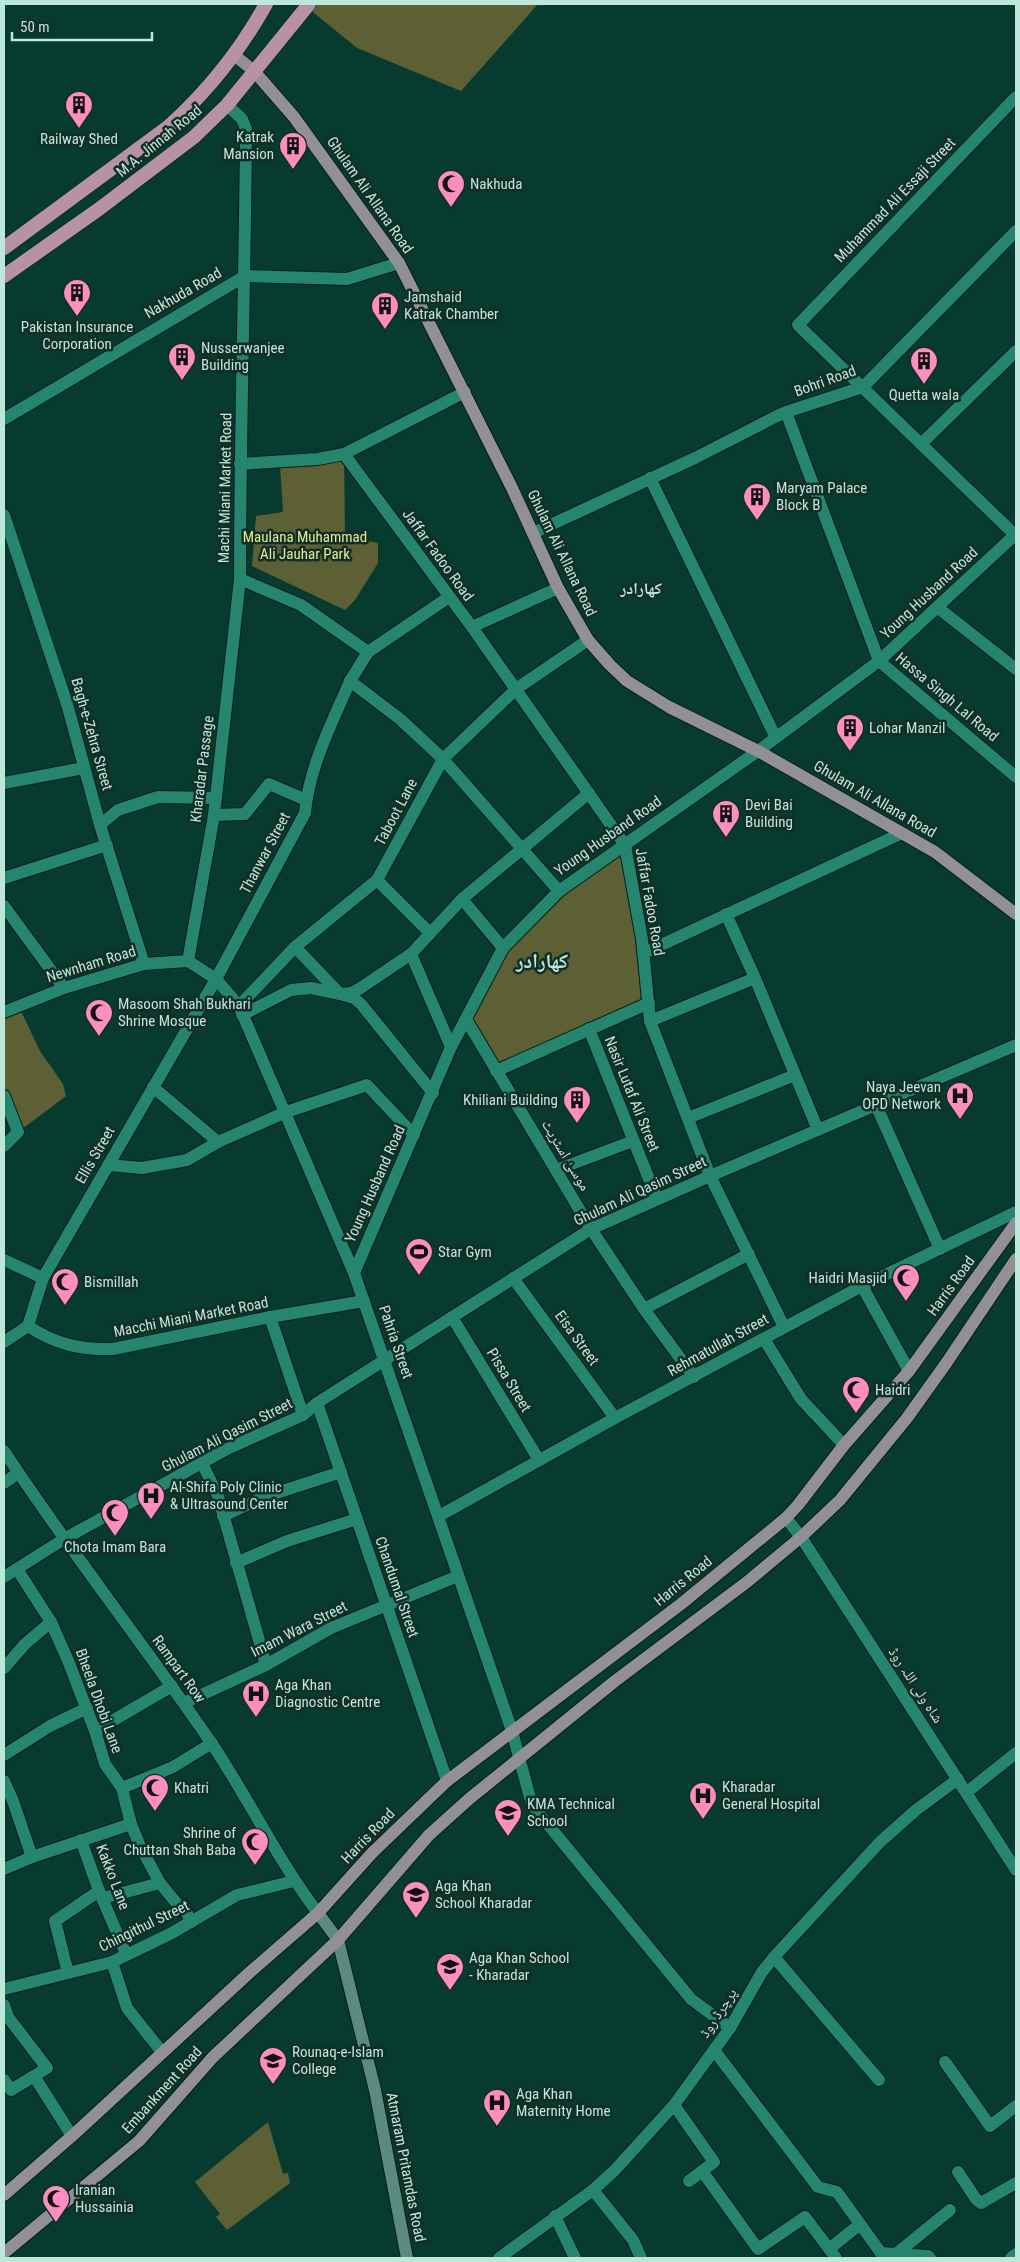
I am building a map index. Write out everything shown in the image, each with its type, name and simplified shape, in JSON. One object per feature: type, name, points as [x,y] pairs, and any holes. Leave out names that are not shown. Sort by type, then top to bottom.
[{"type":"highway","name":"M.A. Jinnah Road","points":[[4,248],[168,126],[202,94],[251,31],[266,4]]},
{"type":"highway","name":"M.A. Jinnah Road","points":[[4,276],[99,209],[194,136],[227,105],[309,4]]},
{"type":"main road","name":"Ghulam Ali Allana Road","points":[[233,54],[254,72],[294,117],[399,263],[465,392],[558,588],[588,640],[627,681],[645,693],[758,750],[935,852],[1016,914]]},
{"type":"main road","name":"Harris Road","points":[[318,1913],[372,1853],[447,1780],[681,1604],[786,1518],[804,1499],[844,1445],[909,1371],[1016,1223]]},
{"type":"main road","points":[[338,1940],[429,1834],[615,1681],[717,1605],[800,1537],[840,1500],[879,1455],[947,1362],[1016,1259]]},
{"type":"main road","name":"Atmaram Pritamdas Road","points":[[318,1913],[338,1940],[375,2090],[407,2258]]},
{"type":"main road","name":"Embankment Road","points":[[4,2194],[72,2136],[162,2052],[318,1913]]},
{"type":"main road","name":"Embankment Road","points":[[4,2253],[139,2141],[213,2056],[338,1940]]},
{"type":"street","name":"Muhammad Ali Essaji Street","points":[[864,387],[798,325],[1016,97]]},
{"type":"street","name":"Machi Miani Market Road","points":[[227,105],[242,119],[246,129],[245,276],[240,464],[240,579],[302,604],[368,652]]},
{"type":"street","name":"Bohri Road","points":[[879,661],[786,412],[864,387],[1016,231]]},
{"type":"street","name":"Nakhuda Road","points":[[4,419],[245,276],[347,279],[399,263]]},
{"type":"street","points":[[921,444],[1016,351]]},
{"type":"street","points":[[864,387],[1016,534]]},
{"type":"street","points":[[240,464],[318,459],[344,454],[465,392]]},
{"type":"street","points":[[533,533],[695,458],[774,416],[786,412]]},
{"type":"street","name":"Jaffar Fadoo Road","points":[[344,454],[472,627],[625,845],[644,953],[650,1021],[710,1176],[784,1327]]},
{"type":"street","points":[[650,478],[775,736]]},
{"type":"street","name":"Bagh-e-Zehra Street","points":[[4,515],[68,704],[100,825],[144,964]]},
{"type":"street","name":"Young Husband Road","points":[[354,1273],[451,1048],[467,1021],[503,948],[558,891],[758,750],[879,661],[1016,534]]},
{"type":"street","name":"Kharadar Passage","points":[[188,961],[214,814],[240,579]]},
{"type":"street","points":[[472,627],[558,588]]},
{"type":"street","points":[[449,597],[368,652],[350,681],[400,719],[443,758],[558,891]]},
{"type":"street","points":[[937,608],[1016,669]]},
{"type":"street","name":"Taboot Lane","points":[[240,1011],[295,947],[378,880],[443,758],[516,689],[588,640]]},
{"type":"street","name":"Hassa Singh Lal Road","points":[[879,661],[1016,777]]},
{"type":"street","name":"Thanwar Street","points":[[216,979],[305,813],[306,800],[316,765],[350,681]]},
{"type":"street","points":[[4,783],[84,768]]},
{"type":"street","points":[[214,814],[245,814],[270,784],[306,800]]},
{"type":"street","points":[[340,994],[352,993],[411,954],[462,899],[589,793]]},
{"type":"street","points":[[100,825],[118,810],[158,797],[216,798]]},
{"type":"street","points":[[644,953],[902,833]]},
{"type":"street","points":[[4,878],[107,845]]},
{"type":"street","points":[[378,880],[430,933]]},
{"type":"street","points":[[462,899],[503,948]]},
{"type":"street","points":[[4,906],[64,988]]},
{"type":"street","points":[[726,914],[755,978],[818,1130]]},
{"type":"street","points":[[295,947],[340,994]]},
{"type":"street","points":[[411,954],[451,1048]]},
{"type":"street","points":[[188,961],[216,979]]},
{"type":"street","name":"Newnham Road","points":[[4,1012],[64,988],[144,964],[188,961]]},
{"type":"street","points":[[650,1021],[755,978]]},
{"type":"street","name":"Pahria Street","points":[[216,979],[240,1011],[286,1112],[354,1273],[440,1516],[458,1576],[512,1731],[518,1759],[532,1805],[691,1999],[730,2028]]},
{"type":"street","name":"Ellis Street","points":[[28,1326],[43,1278],[216,979]]},
{"type":"street","points":[[240,1011],[278,995],[301,988],[326,989],[354,998],[361,1004],[433,1093]]},
{"type":"street","points":[[496,1071],[649,1003]]},
{"type":"street","name":"موسیٰ اسٹریٹ","points":[[467,1021],[591,1229],[644,1309],[694,1377]]},
{"type":"street","name":"Nasir Lutaf Ali Street","points":[[589,1029],[632,1141],[657,1199]]},
{"type":"street","name":"Ghulam Ali Qasim Street","points":[[4,1577],[64,1540],[227,1449],[303,1415],[317,1403],[591,1229],[1016,1045]]},
{"type":"street","points":[[688,1118],[795,1075]]},
{"type":"street","points":[[108,1165],[142,1168],[187,1160],[218,1142],[286,1112],[367,1085],[414,1135]]},
{"type":"street","points":[[153,1087],[218,1142]]},
{"type":"street","points":[[4,1096],[18,1132],[4,1146]]},
{"type":"street","points":[[876,1105],[940,1249]]},
{"type":"street","points":[[556,1170],[632,1141]]},
{"type":"street","name":"Rehmatullah Street","points":[[440,1516],[538,1460],[784,1327],[862,1286],[1016,1212]]},
{"type":"street","points":[[644,1309],[749,1254]]},
{"type":"street","points":[[4,1260],[43,1278]]},
{"type":"street","name":"Eisa Street","points":[[513,1278],[615,1418]]},
{"type":"street","points":[[862,1286],[909,1371]]},
{"type":"street","name":"Macchi Miani Market Road","points":[[28,1326],[48,1339],[88,1350],[113,1349],[270,1317],[364,1301]]},
{"type":"street","points":[[270,1317],[303,1415]]},
{"type":"street","name":"Pissa Street","points":[[452,1317],[538,1460]]},
{"type":"street","points":[[4,1342],[28,1326]]},
{"type":"street","points":[[764,1339],[801,1399],[844,1445]]},
{"type":"street","name":"Chandumal Street","points":[[317,1403],[447,1780]]},
{"type":"street","name":"Rampart Row","points":[[4,1451],[64,1540],[212,1743],[294,1881],[318,1913]]},
{"type":"street","points":[[202,1463],[218,1496],[266,1665]]},
{"type":"street","points":[[223,1516],[264,1497],[341,1472]]},
{"type":"street","points":[[4,1483],[18,1473]]},
{"type":"street","name":"شاہ ولی اللہ روڈ","points":[[786,1518],[967,1792],[1016,1870]]},
{"type":"street","points":[[236,1563],[287,1541],[357,1519]]},
{"type":"street","name":"Bheela Dhobi Lane","points":[[16,1569],[51,1622],[87,1708],[104,1764],[122,1788],[132,1824],[160,1883],[178,1905],[183,1905],[191,1922]]},
{"type":"street","name":"Imam Wara Street","points":[[184,1703],[266,1665],[331,1628],[458,1576]]},
{"type":"street","points":[[4,1668],[25,1644],[51,1622]]},
{"type":"street","points":[[95,1731],[172,1686]]},
{"type":"street","points":[[4,1754],[50,1726],[87,1708]]},
{"type":"street","points":[[122,1788],[173,1767],[212,1743]]},
{"type":"street","points":[[967,1792],[1016,1753]]},
{"type":"street","name":"پرچرڈ روڈ","points":[[499,2258],[614,2172],[674,2105],[730,2028],[762,1972],[774,1957],[880,1842],[916,1810],[958,1779]]},
{"type":"street","points":[[4,1782],[13,1801],[32,1857]]},
{"type":"street","points":[[4,1870],[32,1857],[132,1824]]},
{"type":"street","name":"Kakko Lane","points":[[81,1840],[126,1954]]},
{"type":"street","name":"Chingithul Street","points":[[4,1989],[112,1962],[170,1934],[237,1895],[294,1881]]},
{"type":"street","points":[[68,1973],[55,1921],[101,1894],[160,1883]]},
{"type":"street","points":[[774,1957],[879,2080]]},
{"type":"street","points":[[112,1962],[127,2008],[162,2052]]},
{"type":"street","points":[[4,2005],[8,2017],[47,2068],[11,2090],[4,2080]]},
{"type":"street","points":[[714,2050],[818,2187],[837,2192],[881,2253],[928,2256],[930,2258]]},
{"type":"street","points":[[945,2062],[990,2126],[1014,2111]]},
{"type":"street","points":[[34,2076],[72,2136]]},
{"type":"street","points":[[674,2105],[714,2162],[689,2181]]},
{"type":"street","points":[[702,2171],[758,2249],[805,2217],[833,2254],[859,2225]]},
{"type":"street","points":[[958,2172],[976,2199],[981,2203],[1016,2183]]},
{"type":"street","points":[[592,2190],[634,2240],[641,2258]]},
{"type":"street","points":[[896,2254],[950,2210]]},
{"type":"street","points":[[555,2216],[575,2258]]},
{"type":"street","points":[[1011,2258],[1016,2254]]},
{"type":"green space","points":[[303,4],[538,4],[461,91],[357,48]]},
{"type":"green space","name":"Maulana Muhammad Ali Jauhar Park","points":[[344,454],[345,537],[378,543],[378,563],[355,600],[345,610],[252,566],[256,516],[283,512],[280,465]]},
{"type":"green space","points":[[625,845],[649,1009],[502,1068],[467,1021],[503,948],[559,891]]},
{"type":"green space","points":[[18,1005],[40,1051],[63,1084],[66,1096],[18,1132],[4,1096],[4,1012]]},
{"type":"green space","points":[[268,2122],[283,2174],[288,2173],[290,2183],[227,2230],[216,2217],[220,2214],[195,2182]]},
{"type":"place","name":"Railway Shed","points":[[79,129]]},
{"type":"place","name":"Katrak Mansion","points":[[293,170]]},
{"type":"place","name":"Nakhuda","points":[[451,208]]},
{"type":"place","name":"Pakistan Insurance Corporation","points":[[77,317]]},
{"type":"place","name":"Jamshaid Katrak Chamber","points":[[385,330]]},
{"type":"place","name":"Nusserwanjee Building","points":[[182,381]]},
{"type":"place","name":"Quetta wala","points":[[924,385]]},
{"type":"place","name":"Maryam Palace Block B","points":[[757,521]]},
{"type":"place","name":"Lohar Manzil","points":[[850,752]]},
{"type":"place","name":"Devi Bai Building","points":[[726,838]]},
{"type":"place","name":"Masoom Shah Bukhari Shrine Mosque","points":[[99,1037]]},
{"type":"place","name":"Naya Jeevan OPD Network","points":[[960,1120]]},
{"type":"place","name":"Khiliani Building","points":[[577,1124]]},
{"type":"place","name":"Star Gym","points":[[419,1276]]},
{"type":"place","name":"Haidri Masjid","points":[[906,1302]]},
{"type":"place","name":"Bismillah","points":[[65,1306]]},
{"type":"place","name":"Haidri","points":[[856,1414]]},
{"type":"place","name":"Al-Shifa Poly Clinic & Ultrasound Center","points":[[151,1520]]},
{"type":"place","name":"Chota Imam Bara","points":[[115,1537]]},
{"type":"place","name":"Aga Khan Diagnostic Centre","points":[[256,1718]]},
{"type":"place","name":"Khatri","points":[[155,1812]]},
{"type":"place","name":"Kharadar General Hospital","points":[[703,1820]]},
{"type":"place","name":"KMA Technical School","points":[[508,1837]]},
{"type":"place","name":"Shrine of Chuttan Shah Baba","points":[[255,1866]]},
{"type":"place","name":"Aga Khan School Kharadar","points":[[416,1919]]},
{"type":"place","name":"Aga Khan School - Kharadar","points":[[450,1991]]},
{"type":"place","name":"Rounaq-e-Islam College","points":[[273,2085]]},
{"type":"place","name":"Aga Khan Maternity Home","points":[[497,2127]]},
{"type":"place","name":"Iranian Hussainia","points":[[56,2223]]},
{"type":"district","name":"کھارادر","points":[[641,588]]},
{"type":"district","name":"کھارادر","points":[[542,961]]}]
